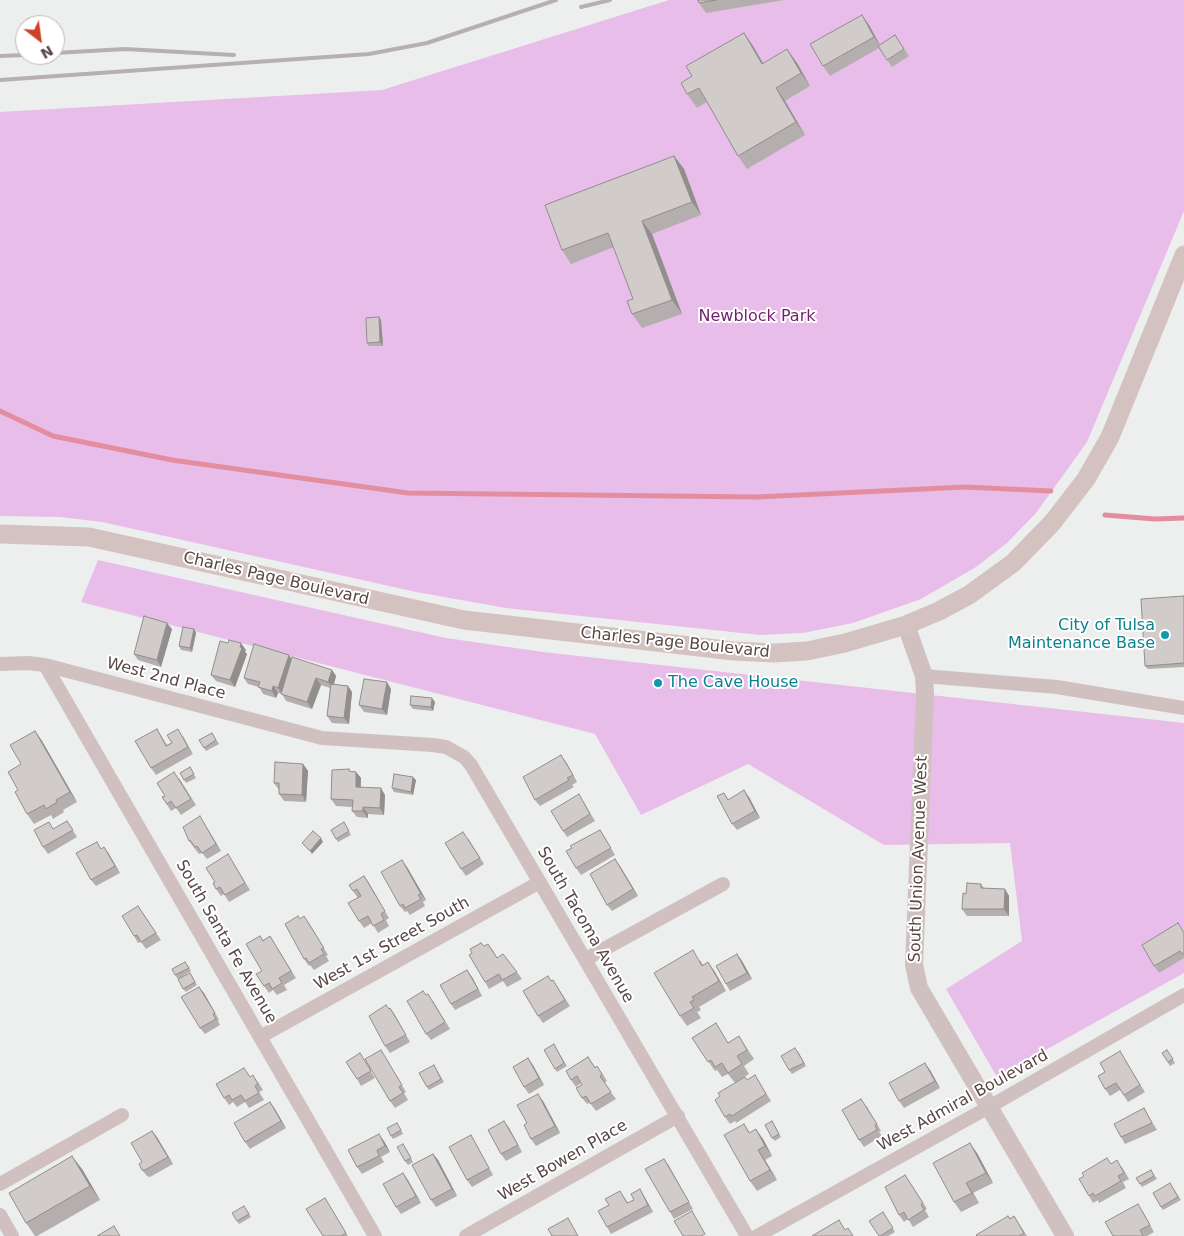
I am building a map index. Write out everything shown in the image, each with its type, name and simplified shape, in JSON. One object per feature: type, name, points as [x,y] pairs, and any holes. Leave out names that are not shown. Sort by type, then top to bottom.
[{"type":"main road","name":"Charles Page Boulevard","points":[[0,534],[89,537],[464,620],[681,646],[774,653],[807,651],[876,636],[939,611],[995,577],[1030,547],[1064,510],[1090,473],[1110,436],[1184,255]]},
{"type":"street","name":"South Union Avenue West","points":[[906,625],[924,676],[925,694],[914,965],[922,994],[1064,1236]]},
{"type":"street","name":"West 2nd Place","points":[[0,664],[28,663],[45,666],[322,738]]},
{"type":"street","name":"South Santa Fe Avenue","points":[[45,666],[375,1236]]},
{"type":"street","points":[[924,676],[1057,687],[1184,708]]},
{"type":"street","name":"South Tacoma Avenue","points":[[322,738],[426,744],[457,752],[471,765],[747,1236]]},
{"type":"street","name":"West 1st Street South","points":[[260,1036],[540,882]]},
{"type":"street","points":[[586,959],[723,884]]},
{"type":"street","name":"West Admiral Boulevard","points":[[757,1236],[989,1107],[1184,995]]},
{"type":"street","points":[[0,1184],[122,1115]]},
{"type":"street","name":"West Bowen Place","points":[[466,1236],[678,1116]]},
{"type":"street","points":[[0,1215],[12,1236]]},
{"type":"green space","name":"Newblock Park","points":[[669,0],[1184,0],[1184,211],[1087,442],[1036,513],[1007,543],[976,567],[921,599],[853,623],[803,633],[760,635],[506,608],[416,592],[102,522],[60,517],[0,516],[0,112],[382,90]]},
{"type":"green space","points":[[98,560],[446,638],[543,652],[1184,723],[1184,973],[997,1077],[946,989],[1022,941],[1010,843],[884,845],[748,764],[641,815],[595,734],[81,602]]},
{"type":"building","points":[[698,0],[716,0],[699,3]]},
{"type":"building","points":[[862,15],[874,37],[823,66],[810,44]]},
{"type":"building","points":[[744,33],[762,64],[787,49],[801,73],[776,88],[796,122],[738,156],[699,88],[687,94],[681,83],[692,76],[686,66]]},
{"type":"building","points":[[895,35],[904,49],[887,60],[878,46]]},
{"type":"building","points":[[674,156],[692,202],[642,221],[672,300],[632,314],[627,301],[633,299],[608,233],[562,250],[545,205]]},
{"type":"building","points":[[379,317],[380,342],[367,343],[366,318]]},
{"type":"building","name":"City of Tulsa Maintenance Base","points":[[1184,596],[1184,663],[1145,666],[1141,599]]},
{"type":"building","points":[[144,616],[167,623],[157,660],[134,654]]},
{"type":"building","points":[[183,627],[194,629],[190,648],[179,646]]},
{"type":"building","points":[[229,640],[241,643],[240,647],[242,648],[230,680],[211,675],[220,641],[228,643]]},
{"type":"building","points":[[254,644],[289,655],[278,688],[273,686],[272,691],[258,687],[260,682],[244,678]]},
{"type":"building","points":[[292,657],[332,670],[328,682],[316,678],[307,702],[281,694]]},
{"type":"building","points":[[364,679],[387,682],[382,709],[359,705]]},
{"type":"building","points":[[331,684],[348,686],[344,718],[327,716]]},
{"type":"building","points":[[411,696],[432,698],[431,707],[410,705]]},
{"type":"building","points":[[157,729],[166,746],[172,743],[167,735],[178,729],[188,747],[151,768],[135,741]]},
{"type":"building","points":[[35,731],[70,792],[56,800],[57,802],[46,809],[44,805],[27,814],[15,792],[18,790],[8,772],[21,764],[10,745]]},
{"type":"building","points":[[212,733],[216,740],[204,748],[199,740]]},
{"type":"building","points":[[561,755],[573,775],[567,778],[569,780],[535,800],[523,777]]},
{"type":"building","points":[[275,762],[303,764],[302,795],[279,794],[279,783],[274,783]]},
{"type":"building","points":[[190,767],[194,774],[184,780],[180,773]]},
{"type":"building","points":[[349,769],[349,771],[356,772],[356,787],[381,788],[380,808],[363,807],[363,811],[352,811],[353,800],[331,799],[332,770]]},
{"type":"building","points":[[174,772],[191,799],[176,808],[171,801],[167,804],[162,797],[165,796],[157,783]]},
{"type":"building","points":[[394,774],[413,777],[411,792],[392,788]]},
{"type":"building","points":[[744,790],[755,811],[732,824],[717,796],[724,793],[728,800]]},
{"type":"building","points":[[579,794],[590,814],[563,831],[551,811]]},
{"type":"building","points":[[200,816],[216,844],[202,853],[197,846],[195,847],[189,841],[183,827]]},
{"type":"building","points":[[67,821],[73,830],[43,847],[34,830],[49,822],[53,829]]},
{"type":"building","points":[[344,822],[349,831],[336,839],[331,830]]},
{"type":"building","points":[[600,830],[611,848],[576,868],[566,851],[572,848],[570,846]]},
{"type":"building","points":[[313,831],[321,838],[310,851],[302,843]]},
{"type":"building","points":[[463,832],[480,858],[461,869],[445,843]]},
{"type":"building","points":[[97,842],[101,849],[104,847],[115,866],[91,880],[76,853]]},
{"type":"building","points":[[228,854],[245,883],[225,895],[220,887],[216,889],[213,883],[215,882],[206,868]]},
{"type":"building","points":[[615,859],[633,889],[607,905],[590,874]]},
{"type":"building","points":[[402,860],[421,894],[418,895],[421,899],[405,908],[403,904],[400,906],[381,872]]},
{"type":"building","points":[[364,876],[385,911],[381,914],[384,920],[373,926],[368,916],[359,921],[348,903],[361,896],[357,889],[353,891],[349,885]]},
{"type":"building","points":[[967,883],[981,884],[981,888],[1005,889],[1004,909],[962,909],[963,893],[966,894]]},
{"type":"building","points":[[138,906],[156,933],[141,942],[137,935],[134,936],[122,916]]},
{"type":"building","points":[[298,916],[300,919],[304,916],[324,948],[321,949],[324,954],[309,963],[306,958],[304,959],[285,924]]},
{"type":"building","points":[[1178,923],[1184,933],[1184,953],[1182,954],[1180,951],[1154,966],[1142,945]]},
{"type":"building","points":[[260,936],[263,941],[270,936],[291,971],[279,978],[282,983],[272,989],[269,983],[264,986],[256,974],[262,971],[246,944]]},
{"type":"building","points":[[481,943],[484,946],[488,944],[497,958],[503,954],[517,972],[502,980],[499,974],[485,982],[469,955],[472,953],[470,949]]},
{"type":"building","points":[[693,950],[702,966],[708,962],[719,981],[692,997],[694,1000],[690,1002],[694,1008],[680,1016],[654,973]]},
{"type":"building","points":[[737,954],[747,973],[726,984],[716,966]]},
{"type":"building","points":[[185,962],[189,968],[175,975],[172,969]]},
{"type":"building","points":[[467,970],[478,989],[451,1004],[440,985]]},
{"type":"building","points":[[190,973],[195,982],[183,989],[178,979]]},
{"type":"building","points":[[548,976],[551,981],[553,980],[565,1000],[538,1016],[523,991]]},
{"type":"building","points":[[199,987],[215,1013],[213,1014],[216,1019],[200,1028],[181,997]]},
{"type":"building","points":[[423,991],[426,995],[428,994],[445,1022],[426,1034],[407,1001]]},
{"type":"building","points":[[386,1005],[390,1008],[406,1035],[385,1046],[369,1016]]},
{"type":"building","points":[[716,1023],[728,1043],[739,1036],[747,1050],[737,1056],[742,1064],[728,1073],[722,1063],[715,1067],[711,1060],[708,1062],[692,1038]]},
{"type":"building","points":[[554,1044],[564,1063],[555,1069],[544,1050]]},
{"type":"building","points":[[795,1048],[804,1063],[789,1070],[781,1056]]},
{"type":"building","points":[[381,1050],[402,1085],[399,1087],[403,1093],[390,1101],[365,1059]]},
{"type":"building","points":[[1167,1050],[1173,1059],[1168,1062],[1162,1053]]},
{"type":"building","points":[[1120,1051],[1140,1085],[1124,1095],[1116,1083],[1105,1089],[1098,1076],[1105,1072],[1100,1063]]},
{"type":"building","points":[[360,1053],[371,1071],[357,1079],[346,1062]]},
{"type":"building","points":[[588,1057],[595,1068],[597,1066],[602,1074],[600,1076],[611,1092],[591,1104],[586,1096],[582,1098],[576,1088],[582,1085],[577,1076],[571,1080],[566,1071]]},
{"type":"building","points":[[528,1058],[539,1078],[524,1087],[513,1067]]},
{"type":"building","points":[[925,1063],[935,1081],[899,1101],[889,1083]]},
{"type":"building","points":[[434,1065],[441,1079],[427,1087],[419,1073]]},
{"type":"building","points":[[244,1068],[250,1077],[253,1075],[258,1084],[255,1086],[259,1093],[245,1101],[241,1095],[232,1100],[229,1095],[224,1098],[216,1084]]},
{"type":"building","points":[[755,1075],[766,1094],[732,1116],[730,1114],[725,1117],[715,1100],[720,1096],[718,1093],[745,1077],[747,1080]]},
{"type":"building","points":[[538,1094],[555,1126],[531,1139],[524,1125],[527,1123],[517,1105]]},
{"type":"building","points":[[861,1099],[877,1124],[875,1125],[877,1130],[859,1140],[842,1110]]},
{"type":"building","points":[[270,1102],[281,1121],[245,1142],[234,1123]]},
{"type":"building","points":[[1144,1108],[1152,1123],[1121,1137],[1114,1124]]},
{"type":"building","points":[[504,1121],[518,1145],[501,1154],[488,1130]]},
{"type":"building","points":[[772,1121],[779,1134],[772,1138],[765,1125]]},
{"type":"building","points":[[397,1123],[401,1130],[391,1136],[387,1128]]},
{"type":"building","points":[[744,1124],[749,1133],[756,1129],[765,1146],[758,1150],[770,1170],[750,1181],[724,1135]]},
{"type":"building","points":[[152,1131],[168,1157],[142,1170],[139,1164],[142,1162],[131,1143]]},
{"type":"building","points":[[379,1134],[385,1146],[377,1150],[379,1156],[357,1167],[348,1150]]},
{"type":"building","points":[[471,1135],[489,1168],[467,1180],[449,1147]]},
{"type":"building","points":[[970,1143],[986,1173],[966,1183],[972,1193],[954,1202],[933,1163]]},
{"type":"building","points":[[403,1144],[411,1158],[405,1161],[397,1147]]},
{"type":"building","points":[[433,1154],[452,1189],[431,1200],[412,1165]]},
{"type":"building","points":[[72,1156],[90,1186],[26,1223],[9,1193]]},
{"type":"building","points":[[1107,1158],[1111,1164],[1117,1160],[1124,1173],[1118,1176],[1121,1181],[1095,1196],[1093,1193],[1089,1196],[1079,1179],[1084,1176],[1082,1173]]},
{"type":"building","points":[[664,1159],[689,1202],[670,1212],[645,1169]]},
{"type":"building","points":[[1151,1170],[1154,1176],[1140,1184],[1136,1178]]},
{"type":"building","points":[[403,1173],[416,1196],[396,1207],[383,1184]]},
{"type":"building","points":[[905,1175],[923,1203],[921,1204],[924,1210],[908,1220],[904,1212],[899,1215],[885,1187]]},
{"type":"building","points":[[1170,1183],[1178,1197],[1161,1207],[1153,1193]]},
{"type":"building","points":[[640,1189],[648,1205],[607,1227],[598,1211],[609,1205],[605,1199],[620,1191],[627,1203],[634,1200],[631,1194]]},
{"type":"building","points":[[325,1198],[346,1233],[341,1236],[323,1236],[306,1209]]},
{"type":"building","points":[[1138,1204],[1150,1225],[1140,1230],[1143,1236],[1113,1236],[1105,1222]]},
{"type":"building","points":[[244,1206],[249,1214],[237,1221],[232,1213]]},
{"type":"building","points":[[692,1211],[705,1234],[701,1236],[683,1236],[674,1221]]},
{"type":"building","points":[[883,1212],[893,1228],[879,1236],[869,1221]]},
{"type":"building","points":[[1008,1216],[1010,1219],[1014,1216],[1024,1233],[1019,1236],[976,1235]]},
{"type":"building","points":[[568,1218],[578,1236],[552,1236],[548,1229]]},
{"type":"building","points":[[839,1220],[845,1230],[848,1228],[853,1236],[812,1236]]},
{"type":"building","points":[[114,1226],[120,1236],[97,1236]]},
{"type":"waterway","points":[[0,411],[53,436],[172,460],[408,493],[757,497],[965,487],[1051,491]]},
{"type":"waterway","points":[[1105,515],[1155,519],[1184,518]]},
{"type":"railway","points":[[0,80],[369,54],[427,43],[556,0]]},
{"type":"railway","points":[[581,7],[610,0]]},
{"type":"railway","points":[[65,52],[125,49],[234,55]]},
{"type":"railway","points":[[0,56],[15,55]]},
{"type":"place","name":"City of Tulsa Maintenance Base","points":[[1165,635]]},
{"type":"place","name":"The Cave House","points":[[658,683]]}]
